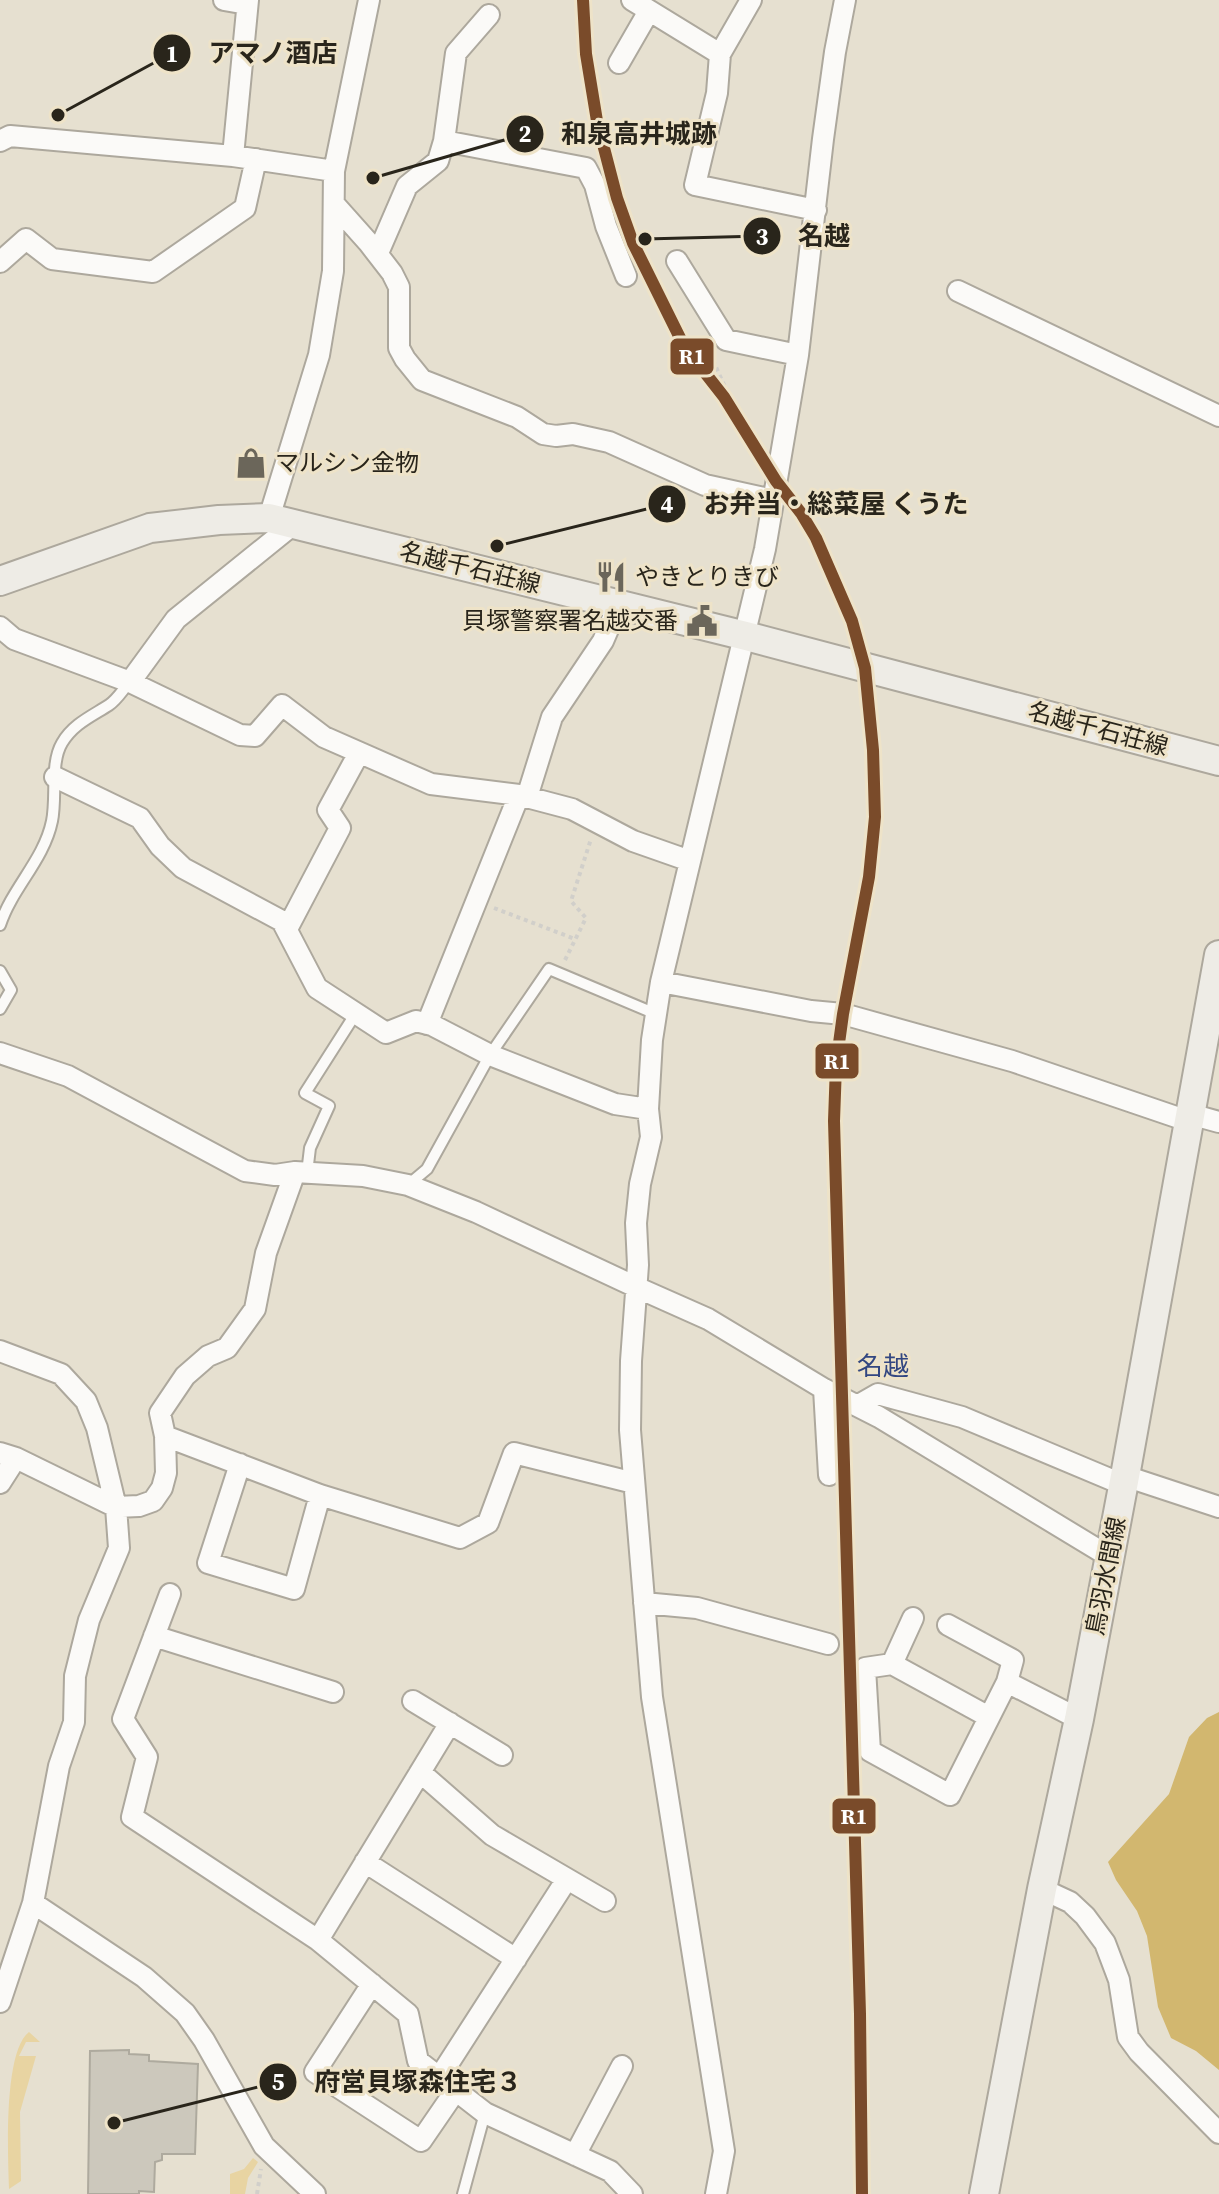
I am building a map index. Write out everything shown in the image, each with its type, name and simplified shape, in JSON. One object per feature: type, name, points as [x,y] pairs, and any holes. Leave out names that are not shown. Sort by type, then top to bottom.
[{"type":"street","points":[[224,0],[247,2],[233,156]]},
{"type":"street","points":[[130,682],[176,619],[282,521],[319,355],[333,271],[334,171],[369,0]]},
{"type":"street","points":[[751,0],[720,54],[717,93],[695,185],[816,210]]},
{"type":"street","points":[[716,2194],[724,2151],[652,1697],[634,1483],[630,1416],[638,1265],[636,1223],[640,1184],[651,1137],[648,1109],[652,1040],[661,982],[765,549],[798,355],[835,52],[845,0]]},
{"type":"street","points":[[619,63],[640,5],[720,54]]},
{"type":"street","points":[[378,253],[407,186],[438,161],[444,141],[456,53],[489,15]]},
{"type":"street","points":[[0,141],[10,136],[233,156],[334,171]]},
{"type":"street","points":[[444,141],[586,168],[595,185],[606,226],[626,276]]},
{"type":"street","points":[[0,262],[26,239],[52,259],[153,272],[245,208],[256,159]]},
{"type":"street","points":[[335,205],[378,253],[399,287],[399,348],[422,380],[517,417],[543,434],[573,434],[609,442],[705,485],[773,500]]},
{"type":"street","points":[[677,261],[726,340],[798,355]]},
{"type":"street","points":[[958,291],[1219,416]]},
{"type":"street","name":"名越千石荘線","points":[[0,581],[150,528],[219,520],[282,521],[746,636],[1219,761]]},
{"type":"street","points":[[427,1024],[523,796],[552,717],[603,641],[618,606]]},
{"type":"street","points":[[0,627],[14,639],[130,682],[240,735],[255,736],[282,705],[324,737],[431,784],[523,796],[572,809],[633,841],[690,861]]},
{"type":"street","points":[[287,929],[340,828],[328,810],[359,753]]},
{"type":"street","points":[[55,777],[140,818],[160,846],[183,868],[282,921],[317,988],[386,1033],[416,1021],[427,1024],[490,1055],[615,1104],[648,1109]]},
{"type":"street","name":"鳥羽水間線","points":[[984,2194],[1110,1557],[1219,955]]},
{"type":"street","points":[[661,982],[811,1011],[843,1014],[1012,1061],[1189,1118],[1219,1122]]},
{"type":"street","points":[[0,1053],[68,1076],[245,1171],[275,1175],[301,1172],[363,1176],[408,1185],[476,1212],[708,1319],[824,1389],[879,1417],[1110,1557]]},
{"type":"street","points":[[0,1483],[8,1455],[116,1507],[139,1506],[153,1501],[162,1488],[166,1473],[165,1436],[160,1413],[185,1376],[208,1356],[227,1348],[255,1309],[266,1253],[301,1172]]},
{"type":"street","points":[[0,1351],[61,1374],[86,1401],[97,1428],[116,1507],[119,1548],[89,1620],[75,1676],[74,1722],[59,1766],[33,1903],[0,2002]]},
{"type":"street","points":[[824,1389],[829,1475]]},
{"type":"street","points":[[857,1406],[878,1394],[962,1417],[1124,1481],[1219,1507]]},
{"type":"street","points":[[165,1436],[320,1495],[460,1538],[488,1523],[514,1453],[634,1483]]},
{"type":"street","points":[[240,1464],[208,1563],[294,1589],[320,1495]]},
{"type":"street","points":[[170,1594],[123,1719],[147,1757],[132,1817],[318,1940],[408,2014],[418,2061],[485,2113],[610,2171],[632,2194]]},
{"type":"street","points":[[644,1603],[697,1608],[828,1644]]},
{"type":"street","points":[[892,1664],[913,1618]]},
{"type":"street","points":[[948,1625],[1013,1660],[1007,1682],[950,1795],[870,1751],[865,1668],[892,1664],[989,1717]]},
{"type":"street","points":[[154,1636],[333,1692]]},
{"type":"street","points":[[1007,1682],[1079,1719]]},
{"type":"street","points":[[413,1701],[502,1755]]},
{"type":"street","points":[[318,1940],[450,1723]]},
{"type":"street","points":[[420,1772],[492,1835],[605,1901]]},
{"type":"street","points":[[365,1862],[516,1959]]},
{"type":"street","points":[[372,1984],[315,2072],[421,2141],[448,2084],[516,1959],[567,1879]]},
{"type":"street","points":[[1042,1889],[1070,1902],[1105,1943],[1119,1980],[1128,2037],[1219,2133]]},
{"type":"street","points":[[33,1903],[144,1977],[185,2013],[204,2040],[264,2146],[315,2194]]},
{"type":"street","points":[[575,2155],[622,2066]]},
{"type":"lane","points":[[0,925],[4,912],[38,857],[52,822],[61,744],[76,726],[113,702],[130,682]]},
{"type":"lane","points":[[408,1185],[427,1169],[490,1055],[549,969],[656,1014]]},
{"type":"lane","points":[[0,971],[11,990],[0,1009]]},
{"type":"lane","points":[[301,1172],[329,1106],[305,1093],[356,1013]]},
{"type":"lane","points":[[463,2194],[485,2113]]},
{"type":"path","points":[[709,349],[719,375],[754,437],[760,445],[782,450]]},
{"type":"path","points":[[559,973],[586,918],[571,901],[596,821]]},
{"type":"path","points":[[477,901],[576,939]]},
{"type":"shaded area","points":[[1219,1712],[1219,2070],[1196,2051],[1171,2038],[1158,2007],[1147,1936],[1137,1911],[1108,1862],[1169,1794],[1189,1737],[1207,1718]]},
{"type":"shaded area","points":[[29,2032],[40,2042],[26,2042],[19,2056],[36,2056],[20,2112],[21,2181],[9,2189],[11,2082],[21,2043]]},
{"type":"shaded area","points":[[253,2158],[258,2162],[248,2178],[245,2194],[230,2194],[230,2174],[244,2169]]},
{"type":"building","points":[[129,2050],[129,2054],[149,2055],[149,2061],[198,2064],[195,2154],[162,2154],[162,2160],[155,2162],[154,2192],[88,2194],[90,2051]]},
{"type":"transit line","name":"R1","points":[[583,0],[586,54],[597,121],[617,198],[633,243],[684,346],[724,397],[816,538],[852,621],[865,668],[873,750],[875,817],[869,877],[836,1065],[834,1121],[860,2014],[862,2194]]},
{"type":"place","name":"アマノ酒店","points":[[58,115]]},
{"type":"place","name":"和泉高井城跡","points":[[373,178]]},
{"type":"place","name":"名越","points":[[645,239]]},
{"type":"place","name":"マルシン金物","points":[[251,463]]},
{"type":"place","name":"お弁当・総菜屋 くうた","points":[[497,546]]},
{"type":"place","name":"やきとりきび","points":[[611,577]]},
{"type":"place","name":"貝塚警察署名越交番","points":[[702,621]]},
{"type":"place","name":"府営貝塚森住宅３","points":[[114,2123]]},
{"type":"district","name":"名越","points":[[883,1366]]}]
